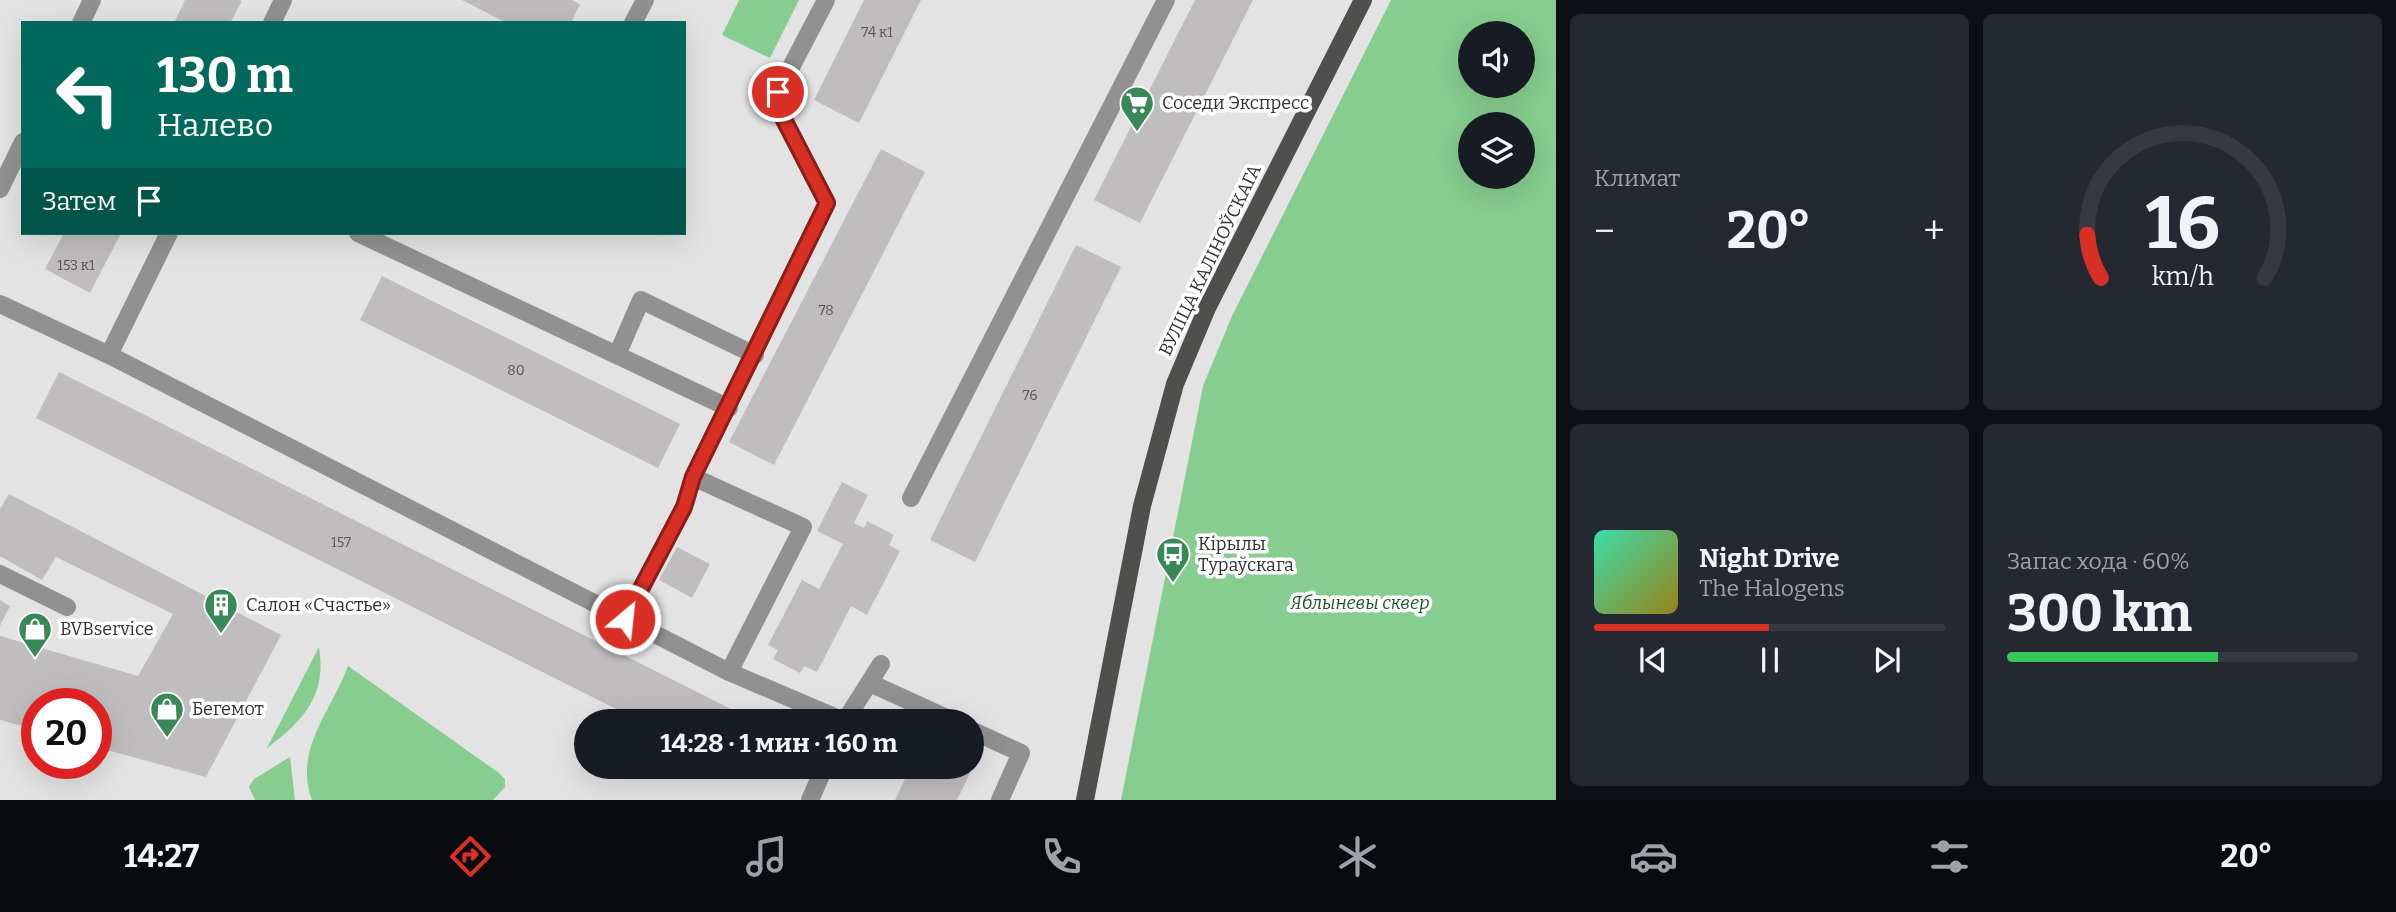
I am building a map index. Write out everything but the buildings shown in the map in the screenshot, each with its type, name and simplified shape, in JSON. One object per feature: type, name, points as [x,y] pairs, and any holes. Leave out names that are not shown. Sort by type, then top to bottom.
[{"type":"main road","name":"ВУЛІЦА КАЛІНОЎСКАГА","points":[[1085,800],[1142,506],[1175,384],[1207,308],[1363,0]]},
{"type":"lane","points":[[82,21],[92,0]]},
{"type":"lane","points":[[273,21],[283,0]]},
{"type":"lane","points":[[634,21],[645,0]]},
{"type":"lane","points":[[625,619],[684,507],[693,477],[827,203],[780,112],[778,92],[826,0]]},
{"type":"lane","points":[[911,498],[1166,0]]},
{"type":"lane","points":[[0,189],[21,146]]},
{"type":"lane","points":[[109,355],[168,235]]},
{"type":"lane","points":[[362,235],[729,408]]},
{"type":"lane","points":[[617,355],[641,300],[755,355]]},
{"type":"lane","points":[[2,309],[109,355],[729,672],[817,709]]},
{"type":"lane","points":[[693,477],[803,527],[729,672]]},
{"type":"lane","points":[[0,574],[67,607]]},
{"type":"lane","points":[[853,709],[881,664]]},
{"type":"lane","points":[[870,682],[927,709]]},
{"type":"lane","points":[[984,736],[1021,753],[1000,800]]},
{"type":"lane","points":[[810,800],[819,779]]},
{"type":"green space","points":[[739,0],[799,0],[770,58],[722,35]]},
{"type":"green space","name":"Яблыневы сквер","points":[[1391,0],[1556,0],[1556,800],[1121,800],[1203,386],[1232,316]]},
{"type":"green space","points":[[319,647],[319,679],[310,705],[292,727],[267,748]]},
{"type":"green space","points":[[348,666],[499,773],[505,779],[505,787],[493,800],[312,800],[307,782],[311,747]]},
{"type":"green space","points":[[290,757],[295,800],[255,800],[249,787],[254,779]]},
{"type":"place","name":"Соседи Экспресс","points":[[1137,133]]},
{"type":"place","name":"Кірылы Тураўскага","points":[[1173,584]]},
{"type":"place","name":"Салон «Счастье»","points":[[221,635]]},
{"type":"place","name":"BVBservice","points":[[35,659]]},
{"type":"place","name":"Бегемот","points":[[167,739]]},
{"type":"route","points":[[625,619],[684,507],[693,477],[827,203],[821,185],[791,137],[780,112],[778,92]]}]
